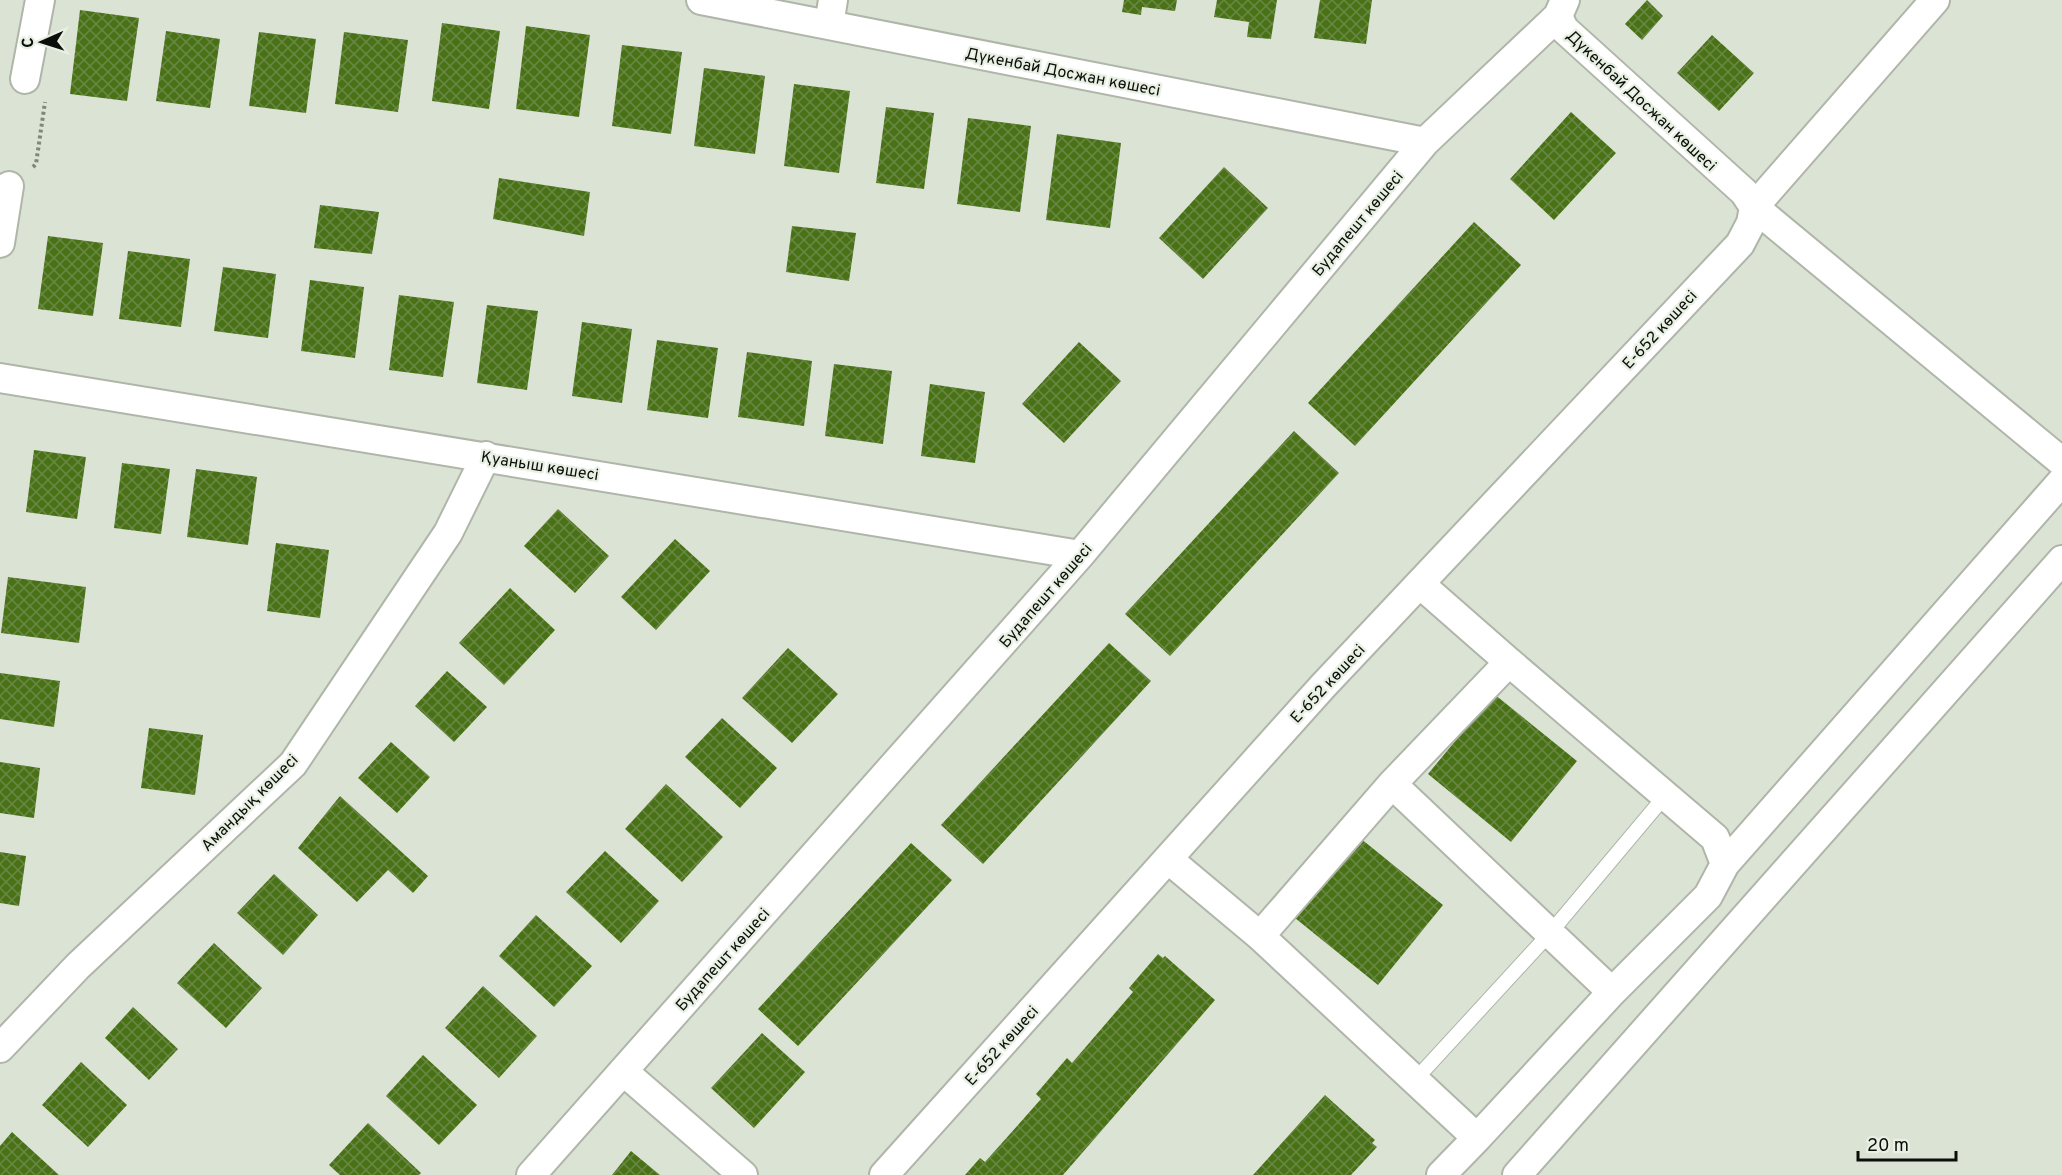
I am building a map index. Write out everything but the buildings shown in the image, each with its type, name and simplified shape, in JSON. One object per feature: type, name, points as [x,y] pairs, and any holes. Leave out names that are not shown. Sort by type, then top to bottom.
[{"type":"street","points":[[25,79],[40,0]]},
{"type":"street","name":"Дүкенбай Досжан көшесі","points":[[701,0],[831,12],[1425,142]]},
{"type":"street","points":[[1749,200],[1935,0]]},
{"type":"street","name":"Дүкенбай Досжан көшесі","points":[[1561,8],[1564,28],[1749,200],[2062,462]]},
{"type":"street","name":"Будапешт көшесі","points":[[531,1175],[1080,555],[1425,142],[1561,8]]},
{"type":"street","points":[[0,243],[9,186]]},
{"type":"street","name":"Е-652 көшесі","points":[[884,1175],[1323,686],[1740,244],[1751,223],[1749,200]]},
{"type":"street","name":"Қуаныш көшесі","points":[[0,378],[1080,555]]},
{"type":"street","name":"Амандық көшесі","points":[[0,1047],[78,966],[293,764],[448,533],[486,456]]},
{"type":"street","points":[[1441,1175],[1612,992],[1708,896],[1725,864],[2062,481]]},
{"type":"street","points":[[1518,1175],[2062,560]]},
{"type":"street","points":[[1420,584],[1715,838],[1725,864]]},
{"type":"street","points":[[1260,936],[1392,784],[1509,663]]},
{"type":"street","points":[[1392,784],[1612,992]]},
{"type":"street","points":[[1168,859],[1260,936],[1477,1138]]},
{"type":"street","points":[[623,1071],[743,1175]]},
{"type":"lane","points":[[1415,1080],[1550,933],[1665,796]]},
{"type":"path","points":[[9,186],[36,164],[46,97],[25,79]]}]
